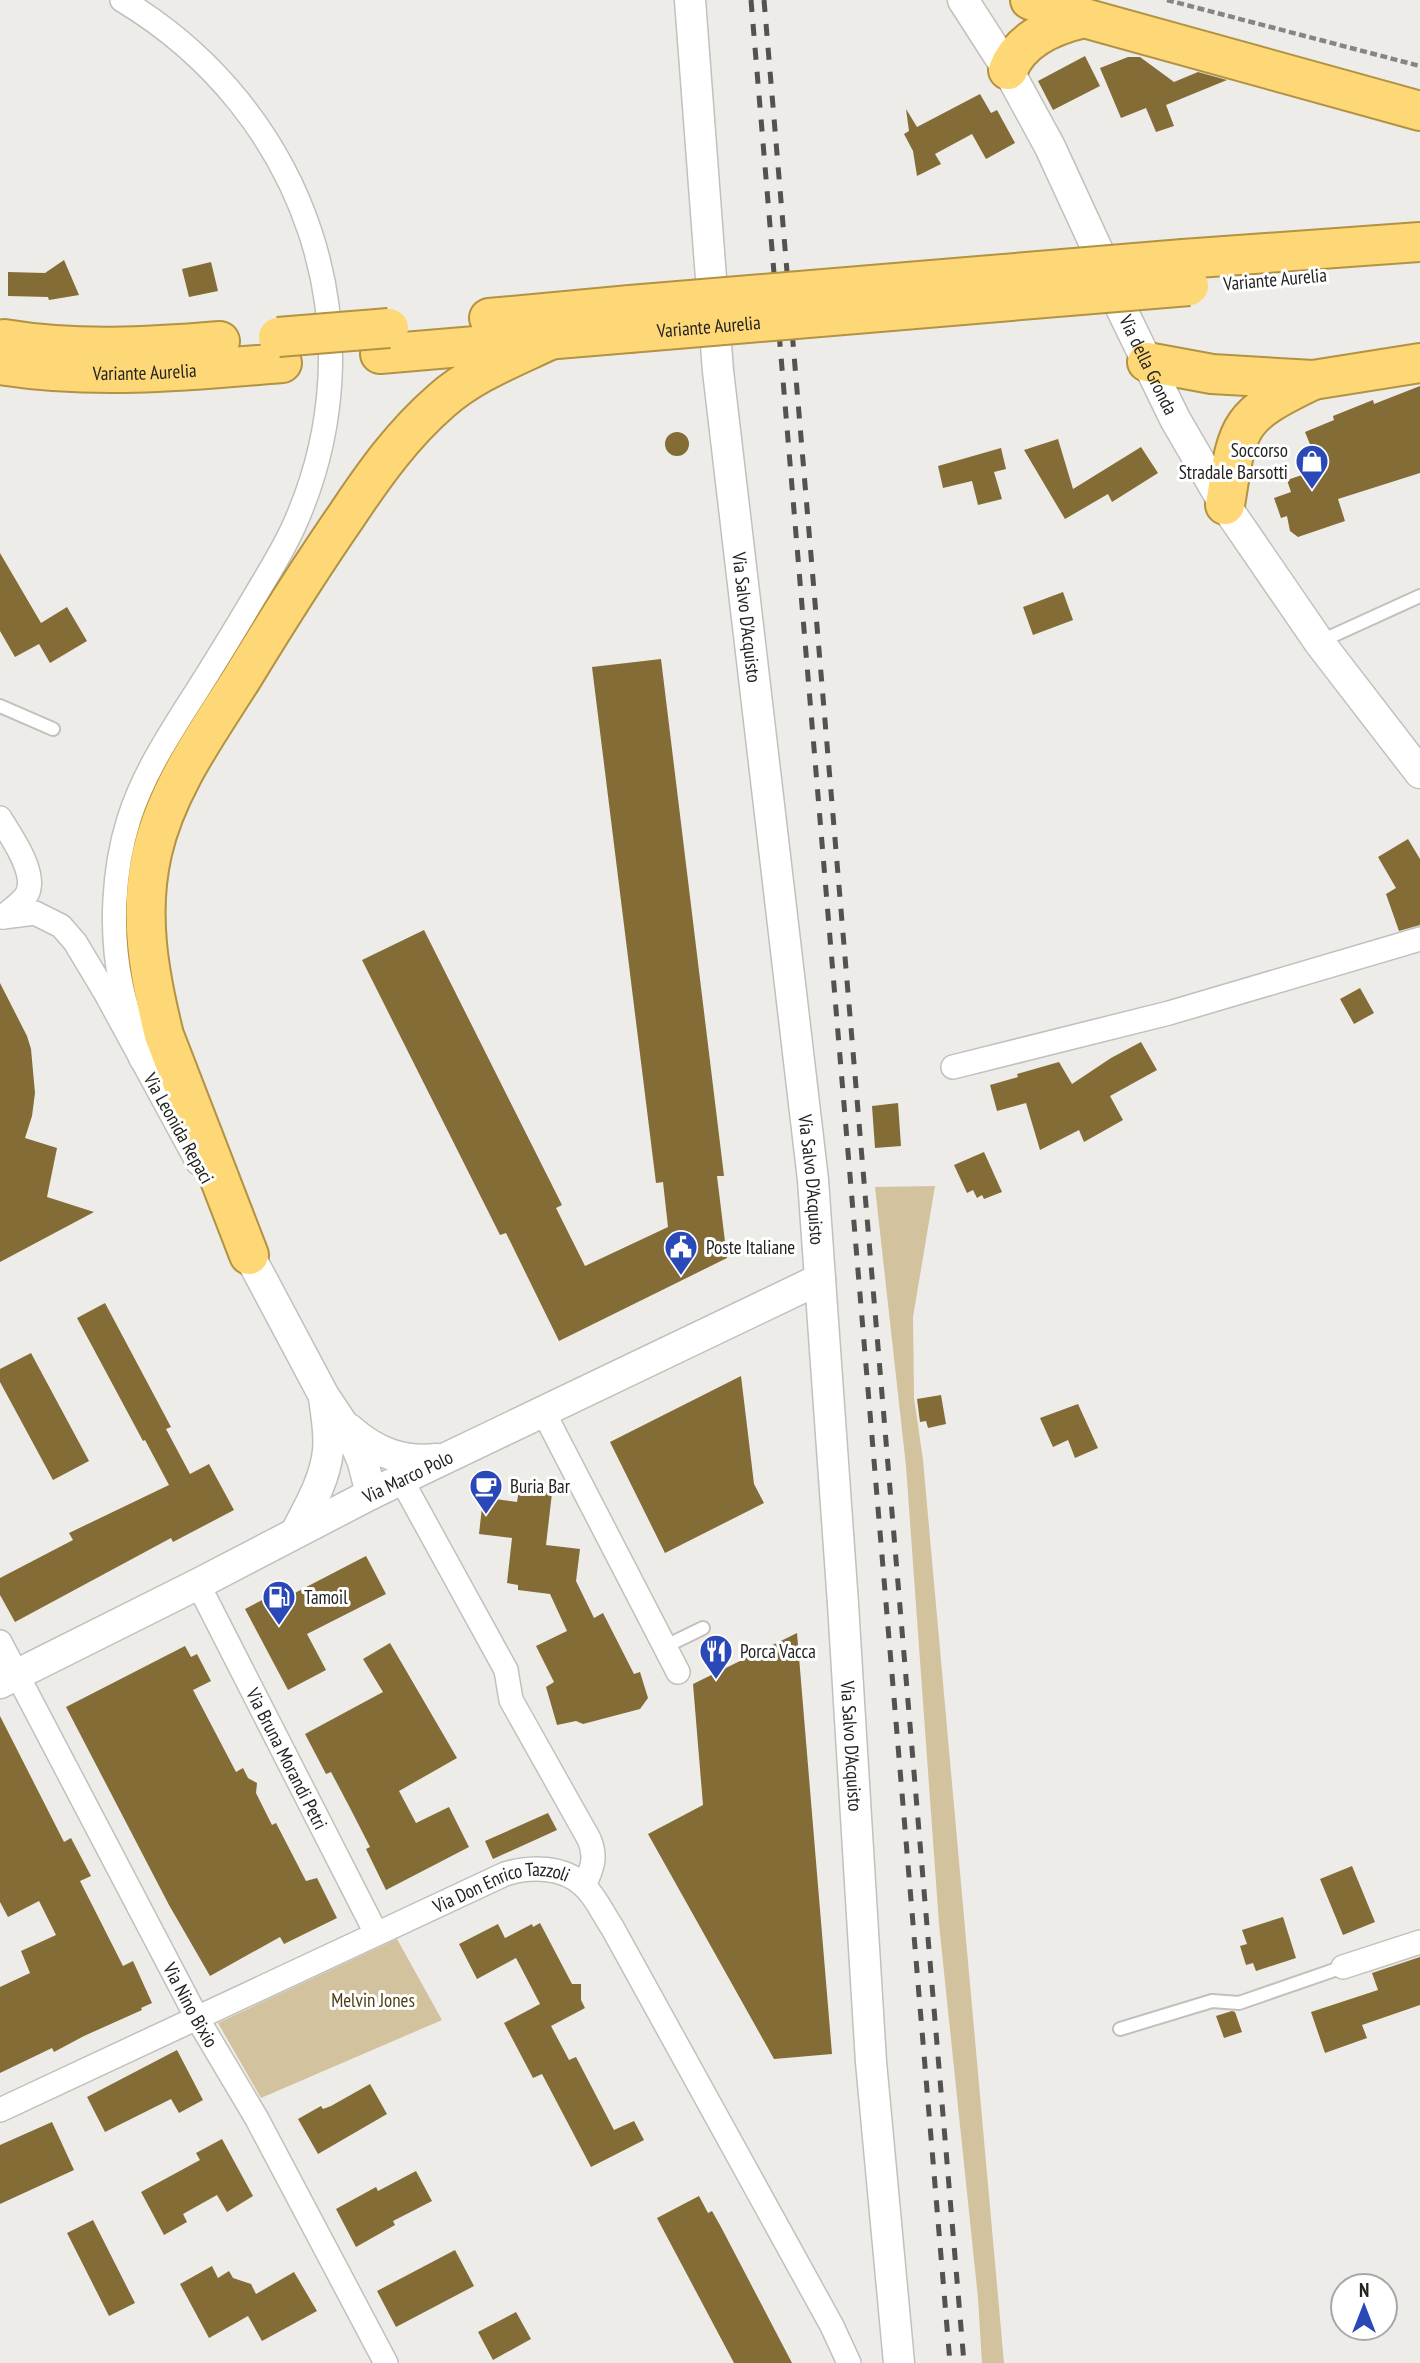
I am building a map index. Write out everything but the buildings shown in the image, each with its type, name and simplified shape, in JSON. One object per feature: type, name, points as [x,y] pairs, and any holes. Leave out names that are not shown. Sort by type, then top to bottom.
[{"type":"highway","points":[[1030,0],[1084,18],[1420,111]]},
{"type":"highway","points":[[1008,69],[1012,59],[1024,45],[1057,26],[1084,18]]},
{"type":"highway","name":"Variante Aurelia","points":[[0,365],[58,373],[120,375],[280,350],[1186,272],[1420,242]]},
{"type":"highway","name":"Variante Aurelia","points":[[1186,272],[1420,268]]},
{"type":"highway","name":"Variante Aurelia","points":[[384,341],[552,340],[629,319]]},
{"type":"highway","name":"Variante Aurelia","points":[[0,338],[75,347],[280,350]]},
{"type":"highway","points":[[249,1255],[164,1035],[156,1003],[147,954],[145,901],[155,840],[169,803],[202,739],[300,583],[385,460],[415,425],[444,398],[501,364],[552,340]]},
{"type":"highway","points":[[1147,362],[1212,374],[1313,380],[1420,363]]},
{"type":"highway","points":[[1225,505],[1233,454],[1243,426],[1267,404],[1313,380]]},
{"type":"street","points":[[122,0],[180,39],[214,72],[247,111],[276,154],[306,221],[318,261],[328,313],[332,373],[323,437],[293,528],[158,754],[128,820],[116,885],[116,954],[121,986],[141,1059]]},
{"type":"street","name":"Via Salvo D'Acquisto","points":[[691,0],[718,371],[813,1181],[872,2062],[899,2363]]},
{"type":"street","name":"Via della Gronda","points":[[963,0],[1008,69],[1051,147],[1147,362],[1175,419],[1225,505],[1319,642],[1420,773]]},
{"type":"street","name":"Via Leonida Repaci","points":[[0,818],[23,858],[29,878],[27,895],[1,918]]},
{"type":"street","name":"Via Leonida Repaci","points":[[1,918],[35,913],[49,918],[70,935],[85,957],[324,1396],[337,1438]]},
{"type":"street","points":[[953,1067],[1169,1013],[1420,939]]},
{"type":"street","name":"Via Marco Polo","points":[[8,1679],[401,1479],[820,1279]]},
{"type":"street","points":[[543,1411],[678,1672]]},
{"type":"street","points":[[337,1438],[372,1447],[391,1456],[415,1460],[444,1459]]},
{"type":"street","points":[[337,1438],[363,1462],[361,1499]]},
{"type":"street","points":[[296,1532],[337,1438]]},
{"type":"street","points":[[401,1479],[506,1670],[511,1700],[589,1839],[594,1863],[584,1886]]},
{"type":"street","name":"Via Bruna Morandi Petri","points":[[198,1584],[376,1933]]},
{"type":"street","name":"Via Nino Bixio","points":[[0,1642],[8,1679],[197,2018],[257,2119],[386,2363]]},
{"type":"street","name":"Via Don Enrico Tazzoli","points":[[0,2110],[376,1933],[516,1871],[550,1871],[569,1876],[584,1886],[597,1902],[832,2326],[849,2363]]},
{"type":"street","points":[[1343,1967],[1420,1942]]},
{"type":"lane","points":[[1319,642],[1420,596]]},
{"type":"lane","points":[[0,706],[53,729]]},
{"type":"lane","points":[[664,1647],[703,1628]]},
{"type":"lane","points":[[1120,2029],[1212,2001],[1239,2003],[1343,1967]]},
{"type":"path","points":[[1167,0],[1420,66]]},
{"type":"green space","points":[[935,1186],[913,1317],[914,1398],[923,1460],[1004,2363],[982,2363],[978,2298],[939,1924],[906,1466],[875,1187]]},
{"type":"green space","name":"Melvin Jones","points":[[397,1939],[442,2020],[261,2098],[218,2023]]},
{"type":"railway","points":[[751,0],[950,2363]]},
{"type":"railway","points":[[764,0],[964,2363]]},
{"type":"place","name":"Soccorso Stradale Barsotti","points":[[1312,491]]},
{"type":"place","name":"Poste Italiane","points":[[681,1277]]},
{"type":"place","name":"Buria Bar","points":[[486,1516]]},
{"type":"place","name":"Tamoil","points":[[279,1627]]},
{"type":"place","name":"Porca Vacca","points":[[716,1681]]}]
